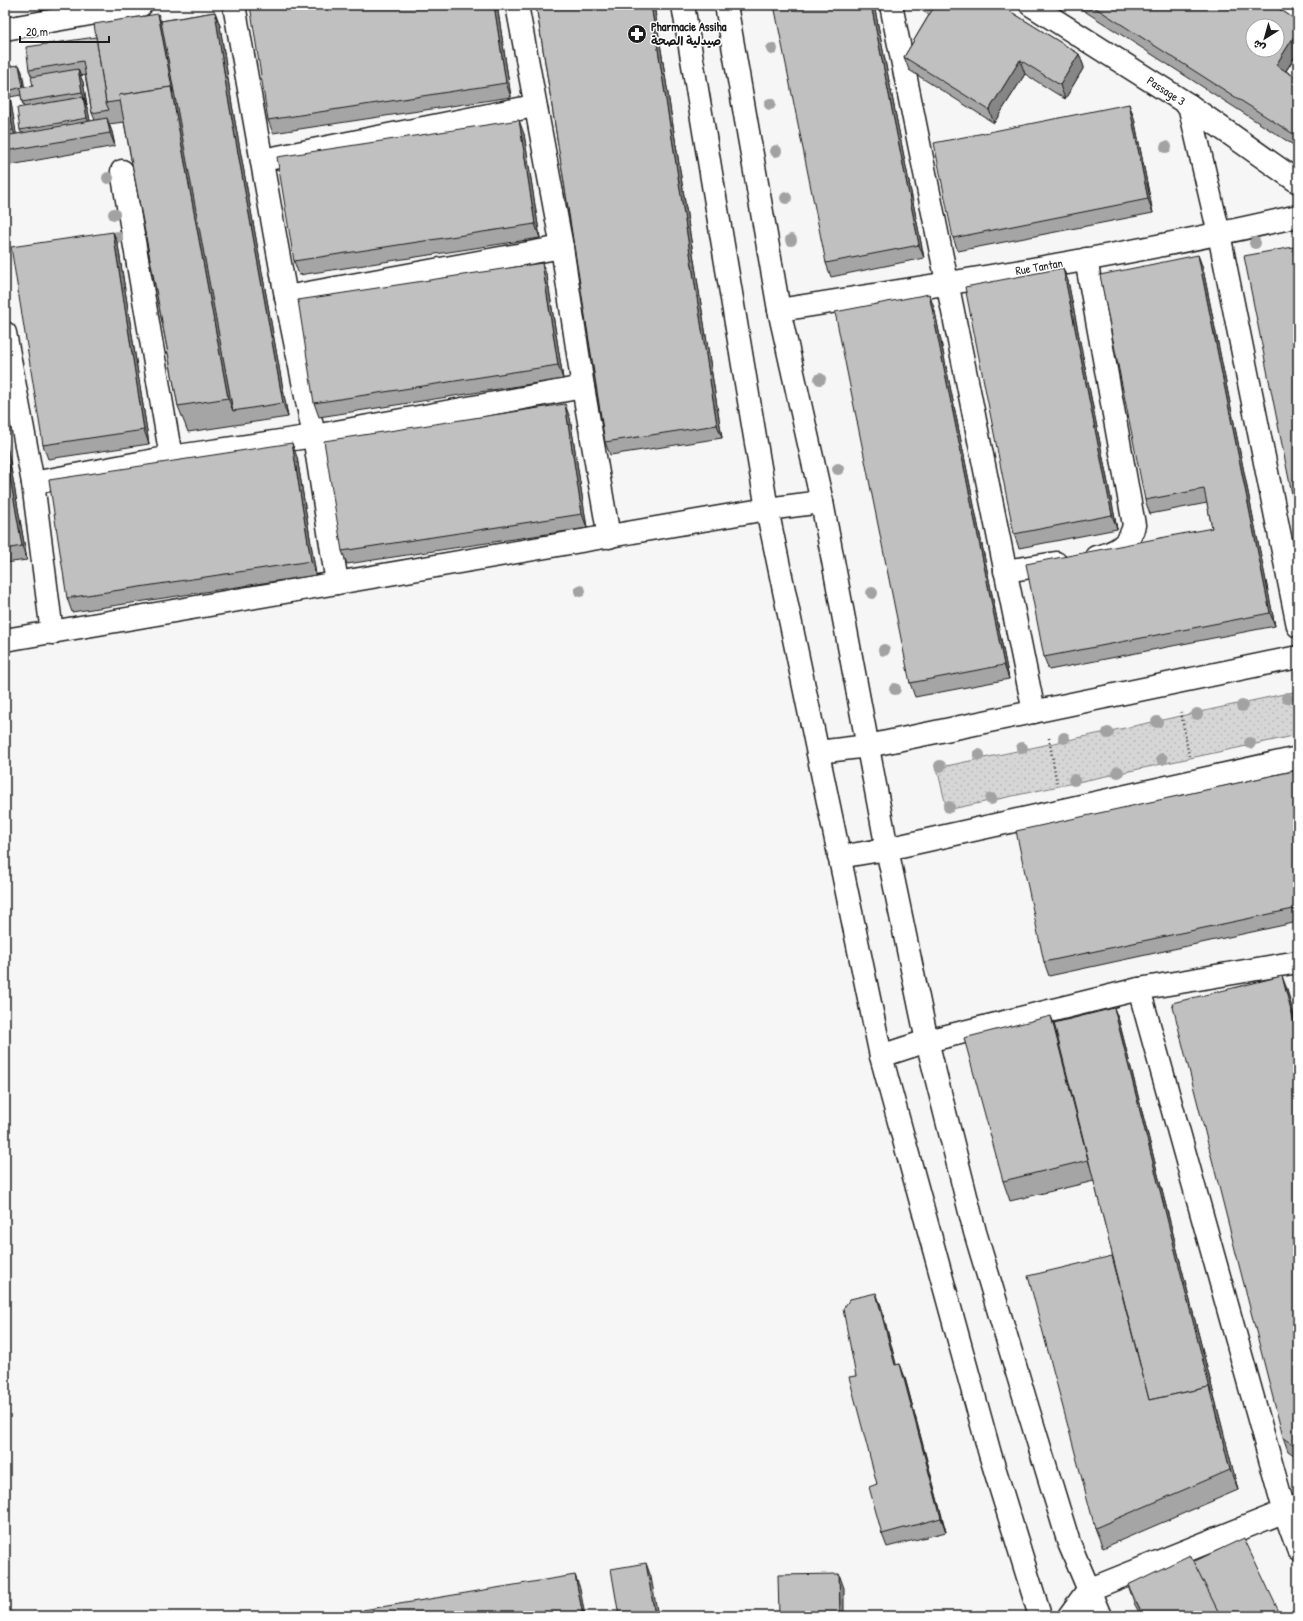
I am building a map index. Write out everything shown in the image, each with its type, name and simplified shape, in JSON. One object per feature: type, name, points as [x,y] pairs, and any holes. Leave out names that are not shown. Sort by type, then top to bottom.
[{"type":"street","points":[[5,29],[141,5]]},
{"type":"street","points":[[234,5],[263,160],[286,297],[314,436],[337,582]]},
{"type":"street","points":[[517,5],[534,106],[562,247],[583,387],[609,537]]},
{"type":"street","points":[[683,5],[767,509],[881,1056],[990,1454],[1040,1616]]},
{"type":"street","points":[[726,5],[779,310],[822,502],[886,849],[927,1041],[975,1232],[1067,1536],[1100,1616]]},
{"type":"street","points":[[891,5],[1034,712]]},
{"type":"street","name":"Passage 3","points":[[1031,5],[1189,105],[1298,182]]},
{"type":"street","points":[[1281,5],[1298,16]]},
{"type":"street","points":[[1189,105],[1219,234],[1298,626]]},
{"type":"street","points":[[263,160],[534,106]]},
{"type":"street","points":[[122,171],[171,457]]},
{"type":"street","name":"Rue Tantan","points":[[779,310],[947,284],[1086,259],[1219,234],[1298,216]]},
{"type":"street","points":[[286,297],[562,247]]},
{"type":"street","points":[[1006,571],[1114,552],[1126,544],[1132,535],[1134,525],[1086,259]]},
{"type":"street","points":[[5,333],[33,483],[52,633]]},
{"type":"street","points":[[33,483],[171,457],[314,436],[583,387]]},
{"type":"street","points":[[5,640],[767,509],[822,502]]},
{"type":"street","points":[[818,752],[868,746],[1298,657]]},
{"type":"street","points":[[839,857],[886,849],[1298,758]]},
{"type":"street","points":[[881,1056],[927,1041],[1139,989],[1298,962]]},
{"type":"street","points":[[1139,989],[1292,1510],[1298,1549]]},
{"type":"street","points":[[1070,1616],[1088,1590],[1292,1510]]},
{"type":"path","points":[[1181,712],[1190,764]]},
{"type":"path","points":[[1049,738],[1058,790]]},
{"type":"shaded area","points":[[1298,691],[1298,735],[947,810],[937,768]]},
{"type":"building","points":[[250,5],[494,5],[506,83],[268,120]]},
{"type":"building","points":[[536,5],[651,5],[717,425],[605,442]]},
{"type":"building","points":[[774,5],[871,5],[919,245],[826,263]]},
{"type":"building","points":[[930,5],[1000,5],[1079,54],[1060,85],[1020,60],[989,110],[904,57],[934,7]]},
{"type":"building","points":[[1091,5],[1273,5],[1298,21],[1298,30],[1285,51],[1285,18],[1245,18],[1245,58],[1280,58],[1276,65],[1298,79],[1298,137]]},
{"type":"building","points":[[215,12],[227,92],[283,403],[233,411],[161,21]]},
{"type":"building","points":[[158,14],[173,93],[171,87],[119,95],[120,101],[106,103],[94,24]]},
{"type":"building","points":[[96,37],[106,103],[109,110],[92,113],[83,61],[29,70],[26,47]]},
{"type":"building","points":[[19,65],[23,87],[7,91],[5,85],[5,67]]},
{"type":"building","points":[[78,69],[82,92],[22,102],[20,88],[33,86],[31,77]]},
{"type":"building","points":[[5,86],[13,130],[5,131]]},
{"type":"building","points":[[171,87],[228,398],[178,406],[119,95]]},
{"type":"building","points":[[83,97],[87,118],[20,130],[17,108]]},
{"type":"building","points":[[1129,104],[1148,199],[953,238],[934,143]]},
{"type":"building","points":[[107,118],[110,133],[5,151],[5,136]]},
{"type":"building","points":[[519,120],[535,224],[294,261],[277,157]]},
{"type":"building","points":[[113,232],[144,430],[43,445],[11,247]]},
{"type":"building","points":[[1293,247],[1298,274],[1298,524],[1244,256]]},
{"type":"building","points":[[1198,255],[1270,613],[1044,657],[1026,564],[1212,528],[1204,489],[1145,500],[1100,275]]},
{"type":"building","points":[[542,263],[558,365],[314,403],[298,300]]},
{"type":"building","points":[[1063,268],[1112,515],[1014,534],[965,287]]},
{"type":"building","points":[[929,294],[1004,665],[910,683],[835,312]]},
{"type":"building","points":[[565,404],[582,514],[342,551],[324,441]]},
{"type":"building","points":[[292,443],[311,561],[67,598],[49,480]]},
{"type":"building","points":[[5,449],[22,546],[5,549]]},
{"type":"building","points":[[1298,770],[1298,908],[1044,962],[1016,831]]},
{"type":"building","points":[[1282,976],[1298,1038],[1298,1443],[1294,1445],[1283,1437],[1172,1003]]},
{"type":"building","points":[[1114,1008],[1211,1393],[1209,1387],[1149,1400],[1054,1023]]},
{"type":"building","points":[[1051,1016],[1088,1160],[1003,1181],[964,1038]]},
{"type":"building","points":[[1112,1256],[1149,1400],[1209,1387],[1230,1470],[1095,1528],[1028,1276]]},
{"type":"building","points":[[876,1293],[895,1365],[900,1364],[941,1518],[882,1534],[869,1487],[877,1484],[849,1377],[856,1376],[843,1309],[850,1299]]},
{"type":"building","points":[[1244,1538],[1281,1616],[1220,1616],[1193,1562]]},
{"type":"building","points":[[1190,1555],[1219,1613],[1214,1616],[1143,1616],[1128,1585]]},
{"type":"building","points":[[646,1563],[655,1616],[619,1616],[611,1569]]},
{"type":"building","points":[[839,1574],[840,1616],[779,1616],[778,1575]]},
{"type":"building","points":[[575,1575],[583,1616],[364,1616],[363,1610]]},
{"type":"place","name":"Pharmacie Assiha صيدلية الصحة","points":[[637,34]]}]
